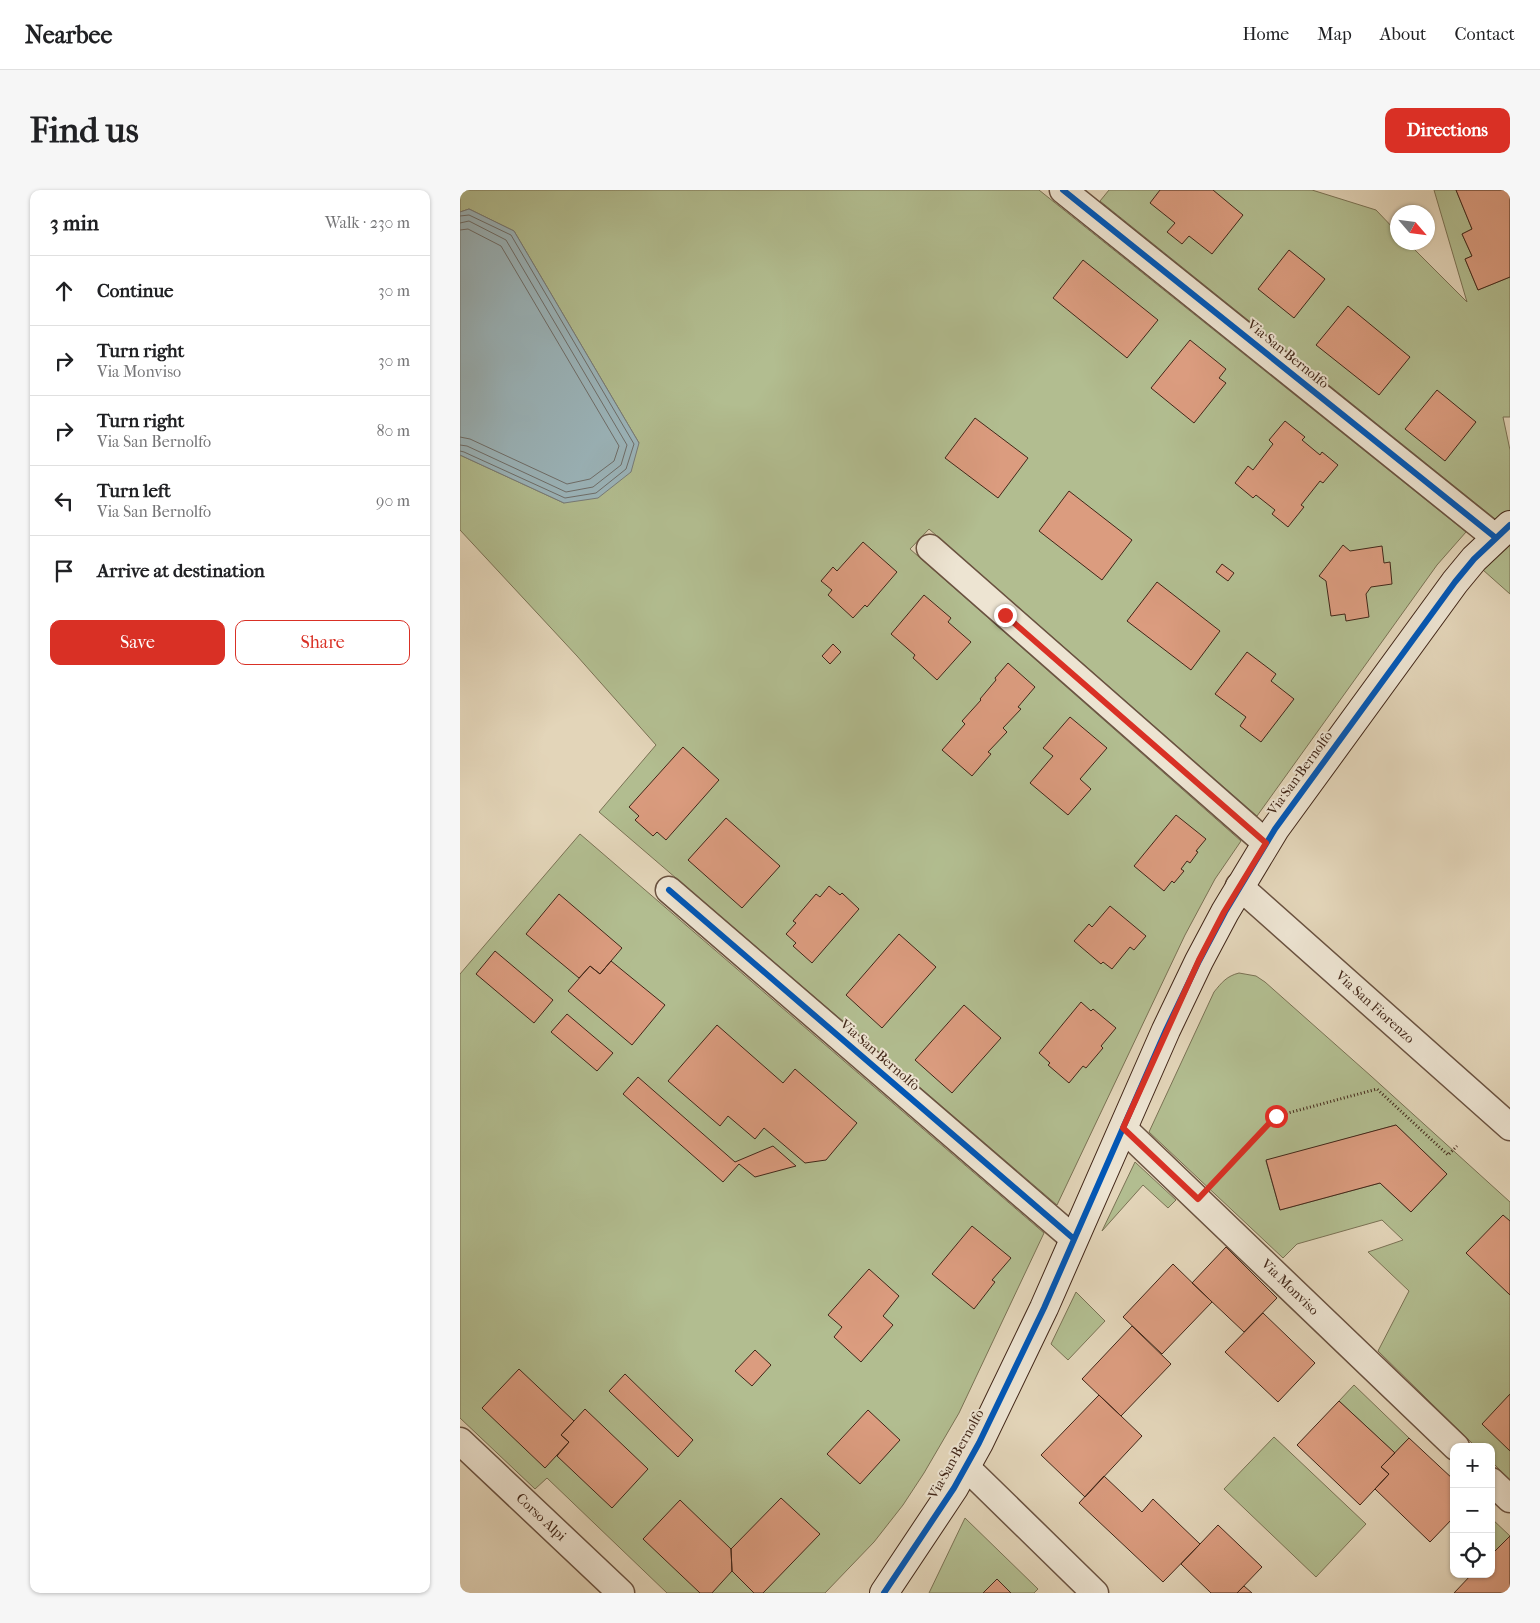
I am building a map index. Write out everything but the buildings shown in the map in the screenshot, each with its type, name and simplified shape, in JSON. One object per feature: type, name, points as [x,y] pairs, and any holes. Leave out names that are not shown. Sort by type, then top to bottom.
[{"type":"street","name":"Via San Bernolfo","points":[[884,1593],[966,1467],[1044,1308],[1199,960],[1239,886],[1266,843],[1455,582],[1474,559],[1503,532],[1063,190]]},
{"type":"street","points":[[930,548],[1266,843]]},
{"type":"street","name":"Via San Fiorenzo","points":[[1239,886],[1510,1128]]},
{"type":"street","name":"Via San Bernolfo","points":[[669,890],[1074,1239]]},
{"type":"street","name":"Via Monviso","points":[[1123,1128],[1452,1443]]},
{"type":"street","name":"Corso Alpi","points":[[460,1441],[621,1593]]},
{"type":"street","name":"Via San Bernolfo","points":[[966,1467],[1096,1593]]},
{"type":"street","points":[[1495,1484],[1510,1499]]},
{"type":"path","points":[[1198,1199],[1276,1116],[1377,1089],[1448,1155],[1457,1146]]},
{"type":"green space","points":[[460,190],[1039,190],[1466,532],[1437,565],[1257,816],[929,529],[910,549],[1241,841],[1215,879],[1185,935],[1057,1205],[599,812],[656,745],[577,656],[460,530],[460,455],[564,503],[639,443],[514,231],[469,209],[460,212]]},
{"type":"green space","points":[[1109,190],[1312,190],[1376,210],[1390,225],[1390,250],[1415,250],[1467,302],[1434,190],[1456,190],[1472,229],[1462,234],[1472,256],[1465,259],[1478,290],[1510,277],[1510,417],[1503,417],[1510,450],[1510,513],[1499,522],[1100,201]]},
{"type":"green space","points":[[1510,544],[1510,594],[1483,570]]},
{"type":"green space","points":[[580,834],[1044,1233],[959,1413],[924,1473],[903,1505],[874,1542],[825,1593],[667,1593],[547,1478],[535,1489],[460,1418],[460,974]]},
{"type":"green space","points":[[1239,973],[1256,976],[1265,982],[1510,1202],[1510,1480],[1495,1465],[1495,1443],[1472,1443],[1378,1351],[1409,1291],[1368,1252],[1403,1240],[1382,1220],[1297,1244],[1283,1258],[1149,1132],[1214,992],[1231,976]],"holes":[[[1396,1125],[1447,1174],[1411,1212],[1380,1183],[1280,1210],[1266,1161]]]},
{"type":"green space","points":[[1135,1162],[1176,1200],[1168,1208],[1143,1185],[1102,1231]]},
{"type":"green space","points":[[1076,1292],[1105,1321],[1068,1360],[1051,1344]]},
{"type":"green space","points":[[1354,1385],[1409,1438],[1395,1453],[1339,1401]]},
{"type":"green space","points":[[1274,1437],[1366,1524],[1316,1577],[1224,1489]]},
{"type":"green space","points":[[965,1518],[1038,1589],[1034,1593],[1011,1593],[997,1579],[983,1593],[929,1593]]},
{"type":"green space","points":[[1495,1522],[1510,1536],[1495,1551]]},
{"type":"water","points":[[469,209],[514,231],[639,443],[631,472],[598,498],[564,503],[460,455],[460,212]]},
{"type":"cycle path","points":[[1063,190],[1496,538]]},
{"type":"cycle path","points":[[884,1593],[954,1488],[979,1443],[1044,1308],[1166,1030],[1225,912],[1275,829],[1455,582],[1474,559],[1510,525]]},
{"type":"cycle path","points":[[669,890],[1074,1239]]},
{"type":"route","points":[[1005,615],[1266,843],[1224,912],[1199,960],[1123,1128],[1198,1199],[1276,1116]]}]
